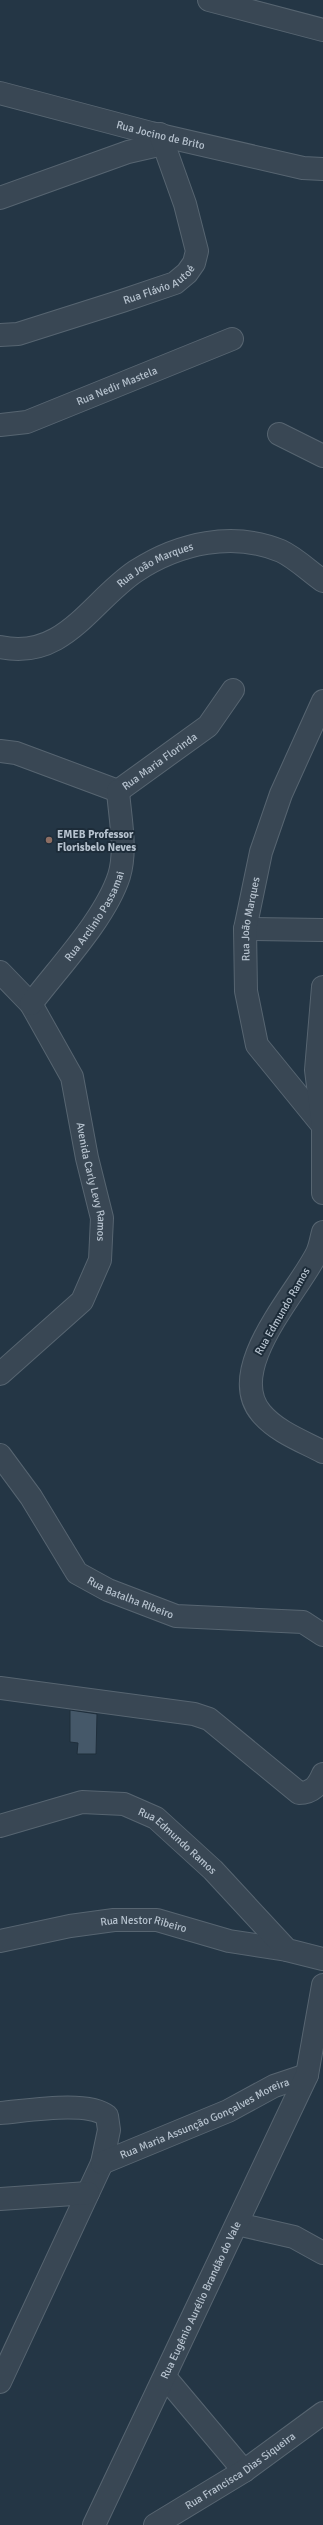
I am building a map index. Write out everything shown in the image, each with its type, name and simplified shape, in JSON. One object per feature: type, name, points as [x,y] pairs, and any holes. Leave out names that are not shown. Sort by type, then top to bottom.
[{"type":"street","points":[[209,0],[323,30]]},
{"type":"street","name":"Rua Jocino de Brito","points":[[6,97],[162,139],[304,168],[323,169]]},
{"type":"street","points":[[0,198],[162,139]]},
{"type":"street","name":"Rua Flávio Autoé","points":[[0,335],[18,334],[122,301],[175,283],[187,273],[194,262],[197,251],[184,204],[162,139]]},
{"type":"street","name":"Rua Nedir Mastela","points":[[0,425],[27,422],[232,339]]},
{"type":"street","points":[[279,434],[323,456]]},
{"type":"street","name":"Rua João Marques","points":[[0,647],[18,651],[52,643],[78,624],[136,571],[175,552],[211,541],[248,541],[282,552],[323,581]]},
{"type":"street","name":"Rua Maria Florinda","points":[[0,750],[16,753],[118,791],[208,726],[233,690]]},
{"type":"street","name":"Rua João Marques","points":[[323,701],[281,794],[260,852],[245,929],[246,990],[257,1045],[323,1126]]},
{"type":"street","name":"Rua Arclinio Passamai","points":[[31,1004],[101,913],[119,876],[122,850],[118,791]]},
{"type":"street","points":[[245,929],[323,930]]},
{"type":"street","name":"Avenida Carly Levy Ramos","points":[[0,972],[31,1004],[72,1077],[102,1218],[100,1260],[82,1301],[0,1374]]},
{"type":"street","points":[[323,987],[316,1070],[323,1126],[323,1193]]},
{"type":"street","name":"Rua Edmundo Ramos","points":[[323,1232],[317,1252],[255,1356],[252,1382],[254,1403],[262,1414],[281,1430],[323,1452]]},
{"type":"street","name":"Rua Batalha Ribeiro","points":[[0,1455],[31,1497],[78,1573],[84,1577],[108,1590],[176,1616],[303,1622],[323,1635]]},
{"type":"street","points":[[0,1688],[194,1714],[208,1719],[299,1793],[308,1793],[314,1789],[323,1774]]},
{"type":"street","name":"Rua Edmundo Ramos","points":[[0,1826],[82,1802],[124,1804],[156,1818],[213,1870],[287,1950]]},
{"type":"street","name":"Rua Nestor Ribeiro","points":[[0,1941],[70,1926],[114,1920],[157,1920],[229,1941],[287,1950]]},
{"type":"street","points":[[287,1950],[323,1959]]},
{"type":"street","name":"Rua Eugênio Aurélio Brandão do Vale","points":[[94,2525],[237,2224],[315,2078],[323,1985]]},
{"type":"street","name":"Rua Maria Assunção Gonçalves Moreira","points":[[102,2163],[228,2111],[274,2086],[315,2078]]},
{"type":"street","points":[[0,2113],[83,2108],[101,2111],[107,2116],[108,2130],[102,2163],[5,2357],[0,2382]]},
{"type":"street","points":[[0,2199],[88,2193]]},
{"type":"street","points":[[237,2224],[294,2237],[323,2253]]},
{"type":"street","points":[[165,2377],[244,2471]]},
{"type":"street","name":"Rua Francisca Dias Siqueira","points":[[155,2525],[244,2471],[323,2413]]},
{"type":"building","points":[[70,1710],[97,1714],[96,1754],[77,1754],[78,1743],[70,1742]]},
{"type":"place","name":"EMEB Professor Florisbelo Neves","points":[[49,840]]}]
